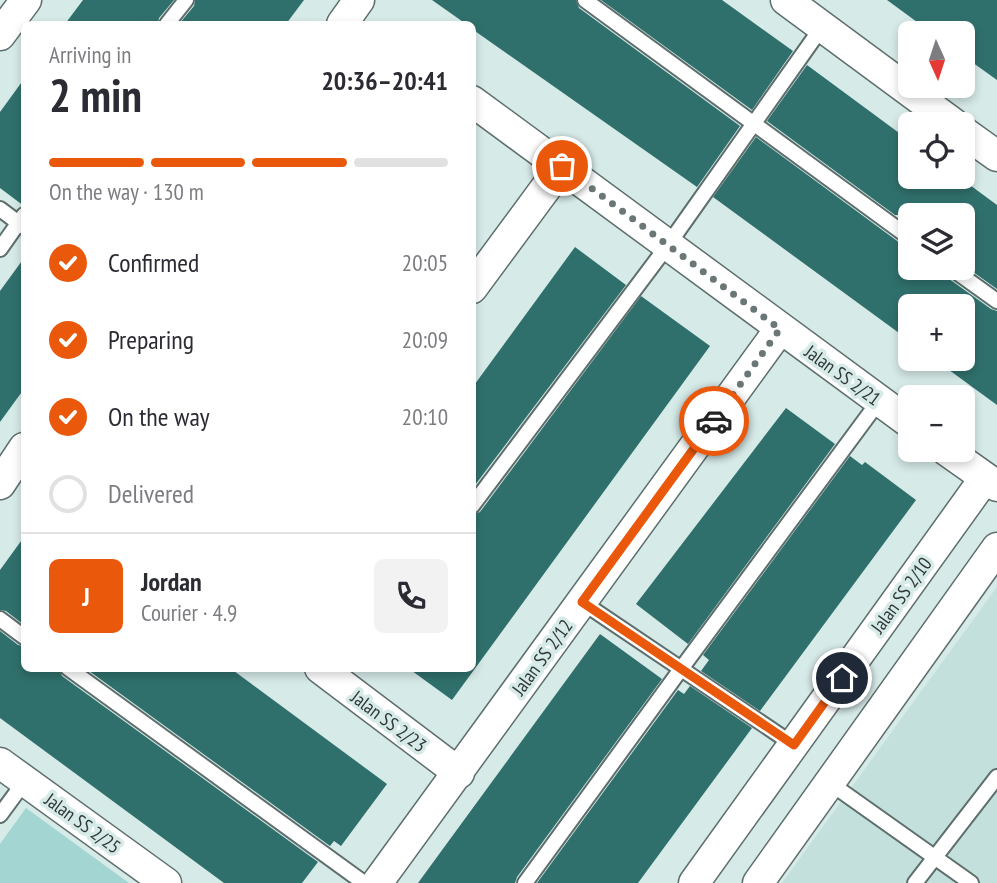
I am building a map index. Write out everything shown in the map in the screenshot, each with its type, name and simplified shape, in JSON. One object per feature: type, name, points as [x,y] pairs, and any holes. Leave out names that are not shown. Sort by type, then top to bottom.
[{"type":"street","points":[[0,35],[26,0]]},
{"type":"street","points":[[786,0],[938,112]]},
{"type":"street","name":"Jalan SS 2/21","points":[[476,104],[898,415]]},
{"type":"street","points":[[975,140],[997,156]]},
{"type":"street","points":[[476,283],[562,166]]},
{"type":"street","name":"Jalan SS 2/12","points":[[377,883],[780,329]]},
{"type":"street","points":[[0,484],[21,458]]},
{"type":"street","points":[[963,462],[991,482]]},
{"type":"street","name":"Jalan SS 2/10","points":[[694,883],[991,482]]},
{"type":"street","points":[[758,883],[997,548]]},
{"type":"street","name":"Jalan SS 2/23","points":[[337,673],[459,773]]},
{"type":"street","name":"Jalan SS 2/25","points":[[0,763],[166,883]]},
{"type":"lane","points":[[169,21],[186,0]]},
{"type":"lane","points":[[585,0],[898,229]]},
{"type":"lane","points":[[476,501],[668,245],[822,27]]},
{"type":"lane","points":[[0,209],[21,220]]},
{"type":"lane","points":[[0,249],[21,223]]},
{"type":"lane","points":[[968,280],[997,301]]},
{"type":"lane","points":[[525,883],[879,401]]},
{"type":"lane","points":[[582,602],[794,745]]},
{"type":"lane","points":[[0,619],[21,635]]},
{"type":"lane","points":[[74,672],[364,883]]},
{"type":"lane","points":[[915,883],[997,777]]},
{"type":"lane","points":[[0,815],[25,782]]},
{"type":"lane","points":[[830,783],[971,883]]},
{"type":"shaded area","points":[[997,587],[997,883],[782,883]]},
{"type":"shaded area","points":[[26,808],[129,883],[0,883],[0,844]]},
{"type":"building","points":[[83,0],[174,0],[158,21],[67,21]]},
{"type":"building","points":[[195,0],[304,0],[288,21],[182,21],[194,6]]},
{"type":"building","points":[[432,0],[576,0],[579,8],[740,126],[697,187],[476,32],[476,21],[462,21]]},
{"type":"building","points":[[601,0],[722,0],[793,51],[752,110]]},
{"type":"building","points":[[887,0],[997,0],[997,80],[975,64],[975,21],[916,21]]},
{"type":"building","points":[[807,65],[898,132],[898,189],[975,189],[997,205],[997,289],[975,273],[975,203],[898,203],[898,215],[895,215],[767,121]]},
{"type":"building","points":[[21,83],[21,204],[0,188],[0,112]]},
{"type":"building","points":[[756,137],[898,242],[898,280],[951,280],[970,294],[898,294],[898,332],[713,197]]},
{"type":"building","points":[[575,247],[626,285],[476,484],[476,383]]},
{"type":"building","points":[[21,262],[21,393],[0,422],[0,291]]},
{"type":"building","points":[[641,296],[710,346],[476,667],[476,514],[480,512]]},
{"type":"building","points":[[975,298],[997,311],[997,405],[975,389],[975,385],[970,385],[950,371],[975,371]]},
{"type":"building","points":[[786,408],[835,444],[688,644],[636,604]]},
{"type":"building","points":[[850,456],[862,465],[865,462],[916,500],[760,711],[701,671],[709,660],[703,655]]},
{"type":"building","points":[[21,541],[21,623],[6,611],[0,610],[0,570]]},
{"type":"building","points":[[0,631],[21,646],[21,672],[60,672],[62,676],[318,862],[302,883],[224,883],[0,718]]},
{"type":"building","points":[[600,634],[662,679],[515,883],[418,883]]},
{"type":"building","points":[[91,672],[235,672],[387,784],[341,846],[334,841],[330,846]]},
{"type":"building","points":[[414,672],[472,672],[452,700]]},
{"type":"building","points":[[690,686],[752,728],[638,883],[537,883],[678,690],[684,694]]},
{"type":"way so far","points":[[562,166],[780,329],[714,421]]},
{"type":"route","points":[[714,421],[582,602],[794,745],[842,678]]}]
